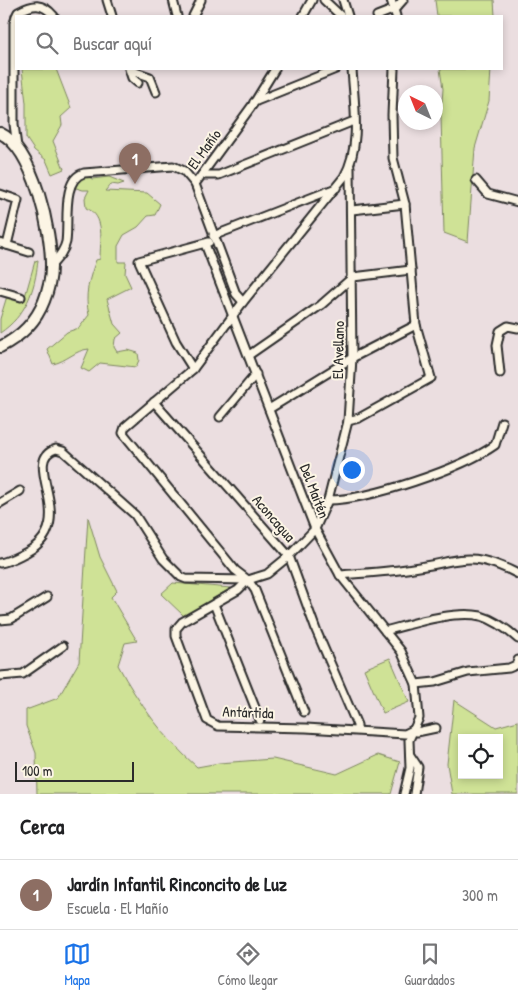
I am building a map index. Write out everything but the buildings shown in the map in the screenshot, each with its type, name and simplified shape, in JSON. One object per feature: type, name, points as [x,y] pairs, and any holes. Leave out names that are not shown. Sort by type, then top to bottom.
[{"type":"street","points":[[107,0],[112,15]]},
{"type":"street","points":[[173,0],[177,15]]},
{"type":"street","points":[[194,15],[201,0]]},
{"type":"street","points":[[304,15],[312,0]]},
{"type":"street","points":[[324,0],[340,15]]},
{"type":"street","points":[[343,0],[348,15]]},
{"type":"street","points":[[391,0],[395,12]]},
{"type":"street","points":[[382,15],[395,12],[403,0]]},
{"type":"street","points":[[16,15],[18,12],[32,4],[42,6],[53,15]]},
{"type":"street","points":[[15,20],[14,124],[17,147]]},
{"type":"street","points":[[130,70],[132,78],[138,83]]},
{"type":"street","points":[[132,70],[150,77],[156,92]]},
{"type":"street","name":"El Mañío","points":[[51,266],[66,244],[69,190],[74,178],[80,174],[172,166],[184,171],[195,184],[254,103],[274,70]]},
{"type":"street","points":[[254,103],[334,70]]},
{"type":"street","name":"El Avellano","points":[[350,167],[336,188],[243,302],[192,370],[125,427],[123,434],[235,570],[248,580],[267,574],[290,556],[315,529],[328,500],[348,420],[352,358],[353,277],[350,167],[355,144],[352,70]]},
{"type":"street","points":[[348,420],[359,418],[431,378],[416,325],[405,204],[393,158],[394,70]]},
{"type":"street","points":[[202,175],[220,175],[354,120]]},
{"type":"street","points":[[0,133],[17,147],[27,162],[37,188],[51,266],[44,301],[37,316],[25,330],[0,347]]},
{"type":"street","points":[[476,180],[488,194],[518,202]]},
{"type":"street","points":[[195,184],[213,238],[236,294],[243,302]]},
{"type":"street","points":[[192,370],[176,342],[139,261],[205,244],[213,238],[336,188]]},
{"type":"street","points":[[0,194],[18,200],[3,245],[30,252]]},
{"type":"street","points":[[352,210],[405,204]]},
{"type":"street","name":"Del Maitén","points":[[205,244],[315,529],[340,575],[400,651],[416,684],[419,718],[409,740],[410,768],[404,794]]},
{"type":"street","points":[[249,355],[321,305],[353,277],[411,270]]},
{"type":"street","points":[[0,291],[21,297]]},
{"type":"street","points":[[270,409],[352,358],[416,325]]},
{"type":"street","points":[[500,373],[498,337],[504,328],[508,326],[518,328]]},
{"type":"street","points":[[220,416],[256,374]]},
{"type":"street","name":"Aconcagua","points":[[154,402],[290,556],[316,630],[357,725],[357,730]]},
{"type":"street","points":[[328,500],[378,493],[471,458],[495,445],[502,422]]},
{"type":"street","points":[[0,563],[28,552],[44,540],[50,526],[52,506],[42,464],[50,452],[56,449],[63,451],[140,522],[163,559],[176,574],[186,579],[248,580],[262,606],[304,712]]},
{"type":"street","points":[[0,503],[20,492]]},
{"type":"street","points":[[340,575],[414,568],[468,558],[492,561],[518,573]]},
{"type":"street","name":"Antártida","points":[[248,580],[214,604],[182,622],[176,633],[197,698],[208,720],[218,726],[357,730],[405,734],[413,730],[417,732],[436,728]]},
{"type":"street","points":[[0,620],[11,619],[47,597]]},
{"type":"street","points":[[214,604],[260,720]]},
{"type":"street","points":[[385,631],[452,616],[473,615],[494,622],[518,639]]},
{"type":"street","points":[[0,676],[23,674],[63,646]]},
{"type":"street","points":[[416,684],[435,682],[468,672],[509,668],[516,665],[518,660]]},
{"type":"street","points":[[410,754],[418,767],[414,794]]},
{"type":"green space","points":[[435,0],[494,0],[495,15],[437,15]]},
{"type":"green space","points":[[22,70],[56,70],[71,108],[61,117],[62,125],[53,141],[64,169],[52,174],[46,160],[34,150],[26,138],[26,103]]},
{"type":"green space","points":[[440,70],[491,70],[489,101],[475,148],[468,242],[444,233],[441,130],[443,130],[443,85]]},
{"type":"green space","points":[[86,175],[92,179],[109,177],[124,183],[118,185],[111,184],[105,191],[147,193],[160,204],[155,215],[148,216],[138,227],[124,235],[118,246],[118,262],[126,262],[125,274],[131,287],[107,299],[114,324],[122,333],[115,339],[114,347],[117,352],[128,350],[138,353],[139,360],[136,367],[100,363],[89,372],[81,368],[89,349],[79,351],[63,361],[53,364],[47,349],[67,332],[79,328],[89,315],[88,287],[96,260],[100,259],[101,237],[99,223],[97,217],[86,208],[85,198],[89,190],[69,186]]},
{"type":"green space","points":[[38,260],[32,292],[28,301],[9,326],[0,333],[0,319],[7,296],[24,300],[35,261]]},
{"type":"green space","points":[[88,517],[100,557],[117,591],[111,597],[137,641],[125,643],[118,665],[134,693],[153,720],[174,745],[197,767],[219,763],[273,759],[337,774],[378,755],[400,762],[391,794],[37,794],[36,753],[26,726],[26,710],[58,698],[79,662]]},
{"type":"green space","points":[[173,583],[231,588],[184,616],[161,594]]},
{"type":"green space","points":[[390,658],[409,702],[383,713],[364,669]]},
{"type":"green space","points":[[454,700],[496,727],[518,721],[518,794],[452,794],[447,764]]},
{"type":"place","name":"Jardín Infantil Rinconcito de Luz","points":[[135,184]]}]
